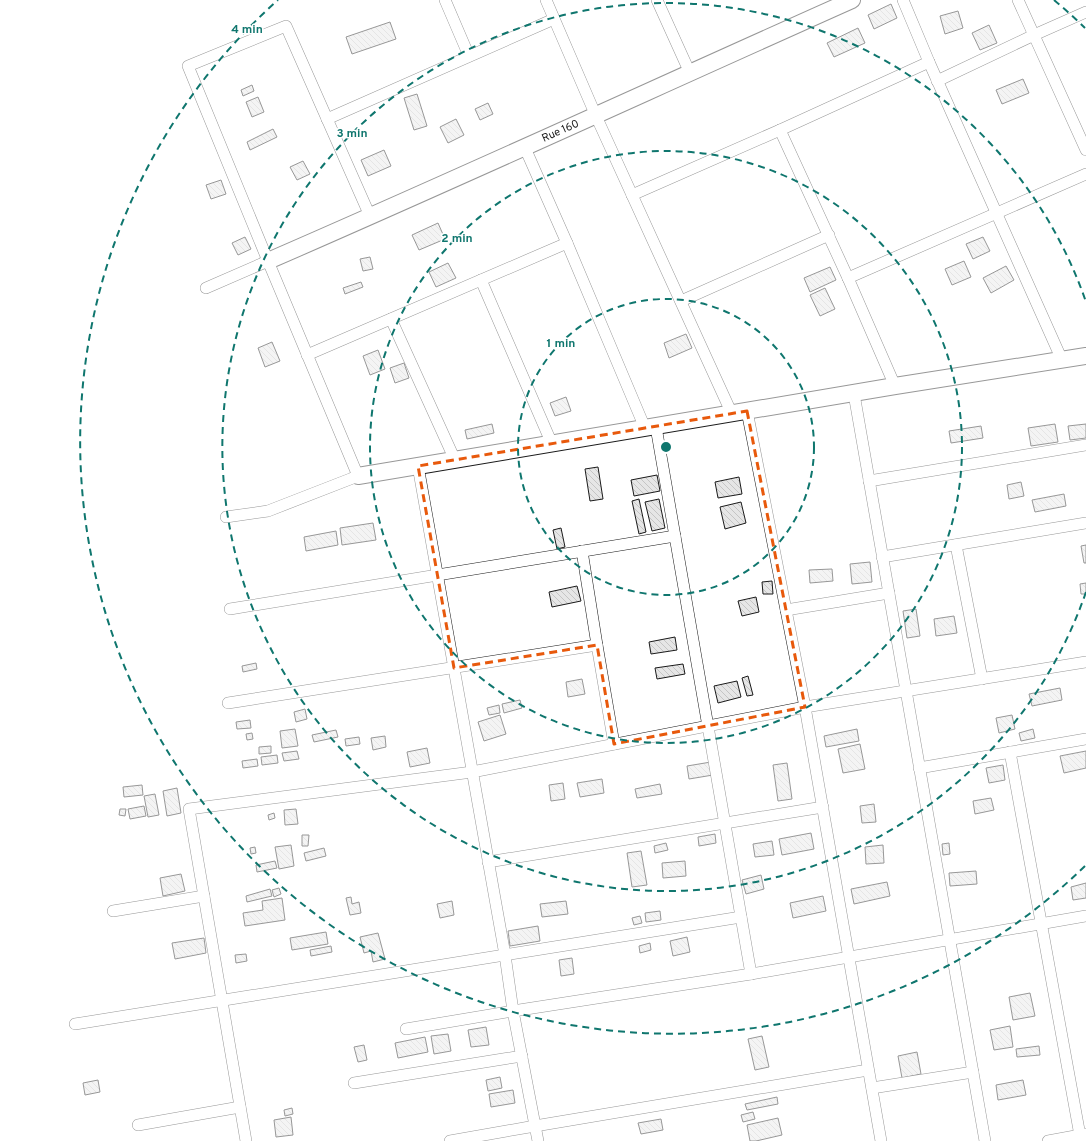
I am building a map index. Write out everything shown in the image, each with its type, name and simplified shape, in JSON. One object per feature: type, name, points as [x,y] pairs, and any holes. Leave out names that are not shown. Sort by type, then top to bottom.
[{"type":"street","points":[[445,0],[469,56]]},
{"type":"street","points":[[546,0],[596,116],[681,301],[740,413],[786,610],[805,707],[881,1141]]},
{"type":"street","points":[[657,0],[690,72]]},
{"type":"street","name":"Rue 160","points":[[268,261],[525,148],[690,72],[852,0]]},
{"type":"street","points":[[902,0],[1062,360]]},
{"type":"street","points":[[1018,0],[1034,35],[1082,128],[1086,150]]},
{"type":"street","points":[[937,81],[1086,12]]},
{"type":"street","points":[[327,118],[554,19]]},
{"type":"street","points":[[358,476],[188,66],[286,26],[370,216]]},
{"type":"street","points":[[632,195],[929,62]]},
{"type":"street","points":[[780,130],[829,235],[895,386]]},
{"type":"street","points":[[525,148],[650,428],[675,536],[751,974]]},
{"type":"street","points":[[848,278],[1086,174]]},
{"type":"street","points":[[681,301],[829,235]]},
{"type":"street","points":[[307,355],[567,243]]},
{"type":"street","points":[[206,288],[268,261]]},
{"type":"street","points":[[481,280],[552,444]]},
{"type":"street","points":[[391,319],[455,460]]},
{"type":"street","points":[[226,516],[268,511],[358,476],[895,386],[1086,356]]},
{"type":"street","points":[[854,394],[985,1141]]},
{"type":"street","points":[[869,481],[1086,445]]},
{"type":"street","points":[[418,466],[505,955],[513,1011],[538,1141]]},
{"type":"street","points":[[882,557],[1086,523]]},
{"type":"street","points":[[230,609],[675,536]]},
{"type":"street","points":[[956,545],[982,679]]},
{"type":"street","points":[[582,551],[596,645],[614,744]]},
{"type":"street","points":[[786,610],[889,593]]},
{"type":"street","points":[[228,703],[596,645]]},
{"type":"street","points":[[246,1141],[190,809],[472,772],[805,707],[1086,662]]},
{"type":"street","points":[[920,768],[1086,739]]},
{"type":"street","points":[[1010,752],[1082,1137],[1048,1141]]},
{"type":"street","points":[[488,862],[823,807]]},
{"type":"street","points":[[114,911],[204,896]]},
{"type":"street","points":[[406,1029],[751,974],[1086,916]]},
{"type":"street","points":[[75,1024],[741,917]]},
{"type":"street","points":[[354,1083],[522,1056]]},
{"type":"street","points":[[450,1141],[868,1070]]},
{"type":"street","points":[[872,1088],[973,1072]]},
{"type":"street","points":[[138,1125],[240,1107]]},
{"type":"highlighted area","points":[[747,411],[805,707],[614,744],[597,645],[454,668],[418,466]]},
{"type":"building","points":[[891,4],[897,18],[874,29],[868,15]]},
{"type":"building","points":[[958,11],[963,28],[945,34],[940,16]]},
{"type":"building","points":[[390,22],[396,39],[352,54],[346,37]]},
{"type":"building","points":[[989,25],[997,43],[980,50],[972,33]]},
{"type":"building","points":[[858,28],[865,43],[834,57],[827,43]]},
{"type":"building","points":[[1023,79],[1029,93],[1002,104],[996,90]]},
{"type":"building","points":[[252,85],[254,91],[243,96],[241,90]]},
{"type":"building","points":[[417,94],[427,126],[414,130],[404,98]]},
{"type":"building","points":[[258,97],[264,112],[252,117],[246,102]]},
{"type":"building","points":[[488,103],[493,114],[480,120],[475,109]]},
{"type":"building","points":[[456,119],[464,135],[448,143],[440,127]]},
{"type":"building","points":[[273,129],[277,137],[250,150],[247,142]]},
{"type":"building","points":[[384,150],[391,166],[368,176],[361,160]]},
{"type":"building","points":[[303,161],[310,174],[297,180],[290,167]]},
{"type":"building","points":[[221,180],[226,194],[211,199],[206,185]]},
{"type":"building","points":[[438,223],[445,239],[419,250],[412,235]]},
{"type":"building","points":[[245,237],[251,249],[238,255],[232,243]]},
{"type":"building","points":[[983,237],[990,251],[973,259],[966,244]]},
{"type":"building","points":[[370,257],[373,269],[363,271],[360,259]]},
{"type":"building","points":[[964,261],[971,277],[952,285],[945,269]]},
{"type":"building","points":[[448,263],[456,278],[436,287],[429,272]]},
{"type":"building","points":[[1006,266],[1014,280],[991,293],[983,278]]},
{"type":"building","points":[[830,267],[836,280],[810,292],[804,278]]},
{"type":"building","points":[[361,282],[363,287],[345,294],[343,288]]},
{"type":"building","points":[[825,288],[835,309],[820,316],[810,295]]},
{"type":"building","points":[[686,334],[692,348],[669,358],[664,343]]},
{"type":"building","points":[[272,342],[280,361],[265,367],[258,348]]},
{"type":"building","points":[[378,350],[385,369],[370,375],[363,356]]},
{"type":"building","points":[[404,363],[409,378],[395,383],[390,368]]},
{"type":"building","points":[[566,397],[571,411],[555,416],[550,403]]},
{"type":"building","points":[[492,424],[494,433],[467,439],[465,430]]},
{"type":"building","points":[[1055,424],[1058,442],[1031,446],[1028,428]]},
{"type":"building","points":[[1086,424],[1086,438],[1070,440],[1068,426]]},
{"type":"building","points":[[981,426],[983,438],[951,443],[949,431]]},
{"type":"building","points":[[598,467],[603,499],[590,501],[585,469]]},
{"type":"building","points":[[657,475],[660,491],[634,496],[631,480]]},
{"type":"building","points":[[739,477],[742,494],[718,498],[715,482]]},
{"type":"building","points":[[1021,482],[1024,496],[1009,499],[1007,485]]},
{"type":"building","points":[[1064,494],[1066,506],[1035,512],[1032,500]]},
{"type":"building","points":[[639,499],[646,532],[639,534],[632,501]]},
{"type":"building","points":[[659,499],[665,528],[652,531],[645,502]]},
{"type":"building","points":[[741,502],[746,523],[725,529],[720,507]]},
{"type":"building","points":[[373,523],[376,540],[342,545],[340,528]]},
{"type":"building","points":[[561,528],[565,547],[557,549],[553,530]]},
{"type":"building","points":[[336,531],[338,545],[306,551],[304,537]]},
{"type":"building","points":[[1086,545],[1086,563],[1084,563],[1081,546]]},
{"type":"building","points":[[870,562],[872,582],[852,584],[850,564]]},
{"type":"building","points":[[832,569],[833,581],[810,583],[809,570]]},
{"type":"building","points":[[772,581],[773,594],[763,594],[762,582]]},
{"type":"building","points":[[1086,583],[1086,594],[1081,594],[1080,584]]},
{"type":"building","points":[[577,586],[581,601],[552,607],[549,592]]},
{"type":"building","points":[[756,597],[759,612],[742,616],[738,601]]},
{"type":"building","points":[[916,609],[920,636],[907,638],[903,611]]},
{"type":"building","points":[[954,616],[957,633],[936,636],[934,619]]},
{"type":"building","points":[[675,637],[677,650],[651,654],[649,642]]},
{"type":"building","points":[[256,663],[257,669],[243,672],[242,666]]},
{"type":"building","points":[[683,664],[685,674],[657,679],[655,668]]},
{"type":"building","points":[[748,676],[753,695],[747,696],[742,678]]},
{"type":"building","points":[[582,679],[585,694],[568,697],[566,682]]},
{"type":"building","points":[[737,681],[741,697],[718,703],[714,686]]},
{"type":"building","points":[[1060,688],[1062,700],[1032,706],[1029,694]]},
{"type":"building","points":[[520,700],[522,708],[504,713],[502,704]]},
{"type":"building","points":[[499,705],[500,713],[489,715],[487,708]]},
{"type":"building","points":[[305,709],[307,719],[296,722],[294,712]]},
{"type":"building","points":[[500,715],[506,734],[484,741],[478,722]]},
{"type":"building","points":[[1012,715],[1015,729],[999,733],[996,718]]},
{"type":"building","points":[[250,720],[251,728],[237,729],[236,722]]},
{"type":"building","points":[[295,729],[298,746],[282,748],[280,731]]},
{"type":"building","points":[[857,729],[859,741],[826,747],[824,736]]},
{"type":"building","points":[[1033,729],[1035,738],[1021,741],[1019,733]]},
{"type":"building","points":[[336,730],[338,737],[314,742],[312,735]]},
{"type":"building","points":[[252,733],[253,739],[247,740],[246,734]]},
{"type":"building","points":[[385,736],[386,747],[373,750],[371,738]]},
{"type":"building","points":[[359,737],[360,744],[346,746],[345,739]]},
{"type":"building","points":[[860,744],[865,769],[843,773],[838,749]]},
{"type":"building","points":[[271,746],[271,753],[259,754],[259,747]]},
{"type":"building","points":[[427,748],[430,763],[410,767],[407,752]]},
{"type":"building","points":[[297,751],[299,759],[284,761],[282,753]]},
{"type":"building","points":[[1086,751],[1086,768],[1064,773],[1060,756]]},
{"type":"building","points":[[277,755],[278,763],[262,765],[261,757]]},
{"type":"building","points":[[257,759],[258,766],[243,768],[242,761]]},
{"type":"building","points":[[711,762],[713,775],[689,779],[687,766]]},
{"type":"building","points":[[787,763],[792,799],[778,801],[773,765]]},
{"type":"building","points":[[1003,765],[1005,780],[989,783],[986,768]]},
{"type":"building","points":[[602,779],[604,793],[580,797],[577,783]]},
{"type":"building","points":[[563,783],[565,799],[551,801],[549,785]]},
{"type":"building","points":[[660,784],[662,794],[637,798],[635,789]]},
{"type":"building","points":[[142,785],[143,795],[124,797],[123,787]]},
{"type":"building","points":[[177,788],[181,813],[167,816],[163,791]]},
{"type":"building","points":[[155,794],[159,815],[148,817],[144,796]]},
{"type":"building","points":[[991,798],[994,810],[975,814],[973,801]]},
{"type":"building","points":[[874,804],[876,822],[862,823],[860,806]]},
{"type":"building","points":[[144,806],[146,816],[130,819],[128,809]]},
{"type":"building","points":[[120,809],[126,809],[125,816],[119,815]]},
{"type":"building","points":[[296,809],[298,824],[285,825],[284,810]]},
{"type":"building","points":[[274,813],[275,818],[269,820],[268,815]]},
{"type":"building","points":[[811,833],[814,849],[782,855],[779,839]]},
{"type":"building","points":[[715,834],[716,843],[699,846],[698,837]]},
{"type":"building","points":[[302,835],[309,835],[308,846],[302,846]]},
{"type":"building","points":[[772,841],[774,855],[755,857],[753,844]]},
{"type":"building","points":[[666,843],[668,850],[655,853],[654,846]]},
{"type":"building","points":[[949,843],[950,854],[943,855],[942,844]]},
{"type":"building","points":[[291,845],[294,866],[279,869],[275,847]]},
{"type":"building","points":[[883,845],[884,863],[866,864],[865,847]]},
{"type":"building","points":[[255,847],[256,853],[251,854],[250,848]]},
{"type":"building","points":[[324,848],[326,856],[306,861],[304,853]]},
{"type":"building","points":[[641,851],[647,885],[632,887],[627,853]]},
{"type":"building","points":[[275,861],[277,868],[257,872],[256,865]]},
{"type":"building","points":[[685,861],[686,876],[663,878],[662,863]]},
{"type":"building","points":[[976,871],[977,884],[950,886],[949,873]]},
{"type":"building","points":[[181,874],[185,891],[163,896],[160,878]]},
{"type":"building","points":[[761,875],[764,889],[746,894],[742,880]]},
{"type":"building","points":[[887,882],[890,896],[854,904],[851,889]]},
{"type":"building","points":[[1086,883],[1086,898],[1073,900],[1071,887]]},
{"type":"building","points":[[279,888],[281,894],[274,897],[272,890]]},
{"type":"building","points":[[270,889],[272,896],[247,902],[246,896]]},
{"type":"building","points":[[823,896],[826,911],[793,918],[790,903]]},
{"type":"building","points":[[351,897],[352,904],[359,902],[361,913],[350,915],[346,898]]},
{"type":"building","points":[[282,898],[285,920],[245,926],[243,913],[263,910],[262,901]]},
{"type":"building","points":[[452,901],[454,915],[440,918],[437,904]]},
{"type":"building","points":[[566,901],[568,914],[542,917],[540,904]]},
{"type":"building","points":[[660,911],[661,920],[646,922],[645,913]]},
{"type":"building","points":[[640,916],[642,923],[634,925],[632,918]]},
{"type":"building","points":[[538,926],[540,941],[510,946],[508,931]]},
{"type":"building","points":[[326,932],[328,944],[292,950],[290,938]]},
{"type":"building","points":[[378,933],[385,959],[373,962],[371,951],[364,953],[360,937]]},
{"type":"building","points":[[687,937],[690,952],[673,956],[670,941]]},
{"type":"building","points":[[204,938],[206,953],[175,959],[172,943]]},
{"type":"building","points":[[650,943],[651,950],[640,953],[639,946]]},
{"type":"building","points":[[331,946],[332,952],[311,956],[310,950]]},
{"type":"building","points":[[246,954],[247,961],[236,963],[235,955]]},
{"type":"building","points":[[572,958],[574,974],[561,976],[559,960]]},
{"type":"building","points":[[1030,993],[1035,1016],[1013,1020],[1009,997]]},
{"type":"building","points":[[1010,1026],[1013,1047],[994,1050],[990,1030]]},
{"type":"building","points":[[486,1027],[489,1045],[471,1047],[468,1030]]},
{"type":"building","points":[[448,1034],[451,1051],[434,1054],[431,1036]]},
{"type":"building","points":[[762,1036],[769,1067],[755,1070],[748,1039]]},
{"type":"building","points":[[425,1037],[428,1052],[398,1058],[395,1043]]},
{"type":"building","points":[[364,1045],[367,1060],[358,1062],[354,1047]]},
{"type":"building","points":[[1039,1046],[1040,1055],[1017,1057],[1016,1049]]},
{"type":"building","points":[[917,1052],[921,1074],[902,1078],[898,1056]]},
{"type":"building","points":[[500,1077],[502,1088],[488,1091],[486,1080]]},
{"type":"building","points":[[98,1080],[100,1092],[85,1095],[83,1083]]},
{"type":"building","points":[[1023,1080],[1026,1095],[998,1100],[996,1085]]},
{"type":"building","points":[[513,1090],[515,1103],[491,1107],[489,1094]]},
{"type":"building","points":[[777,1097],[778,1104],[747,1110],[745,1104]]},
{"type":"building","points":[[292,1108],[293,1114],[285,1116],[284,1110]]},
{"type":"building","points":[[753,1112],[755,1119],[743,1122],[741,1115]]},
{"type":"building","points":[[291,1117],[293,1135],[276,1137],[274,1120]]},
{"type":"building","points":[[778,1118],[782,1135],[750,1141],[747,1125]]},
{"type":"building","points":[[661,1119],[663,1130],[641,1134],[638,1123]]}]
